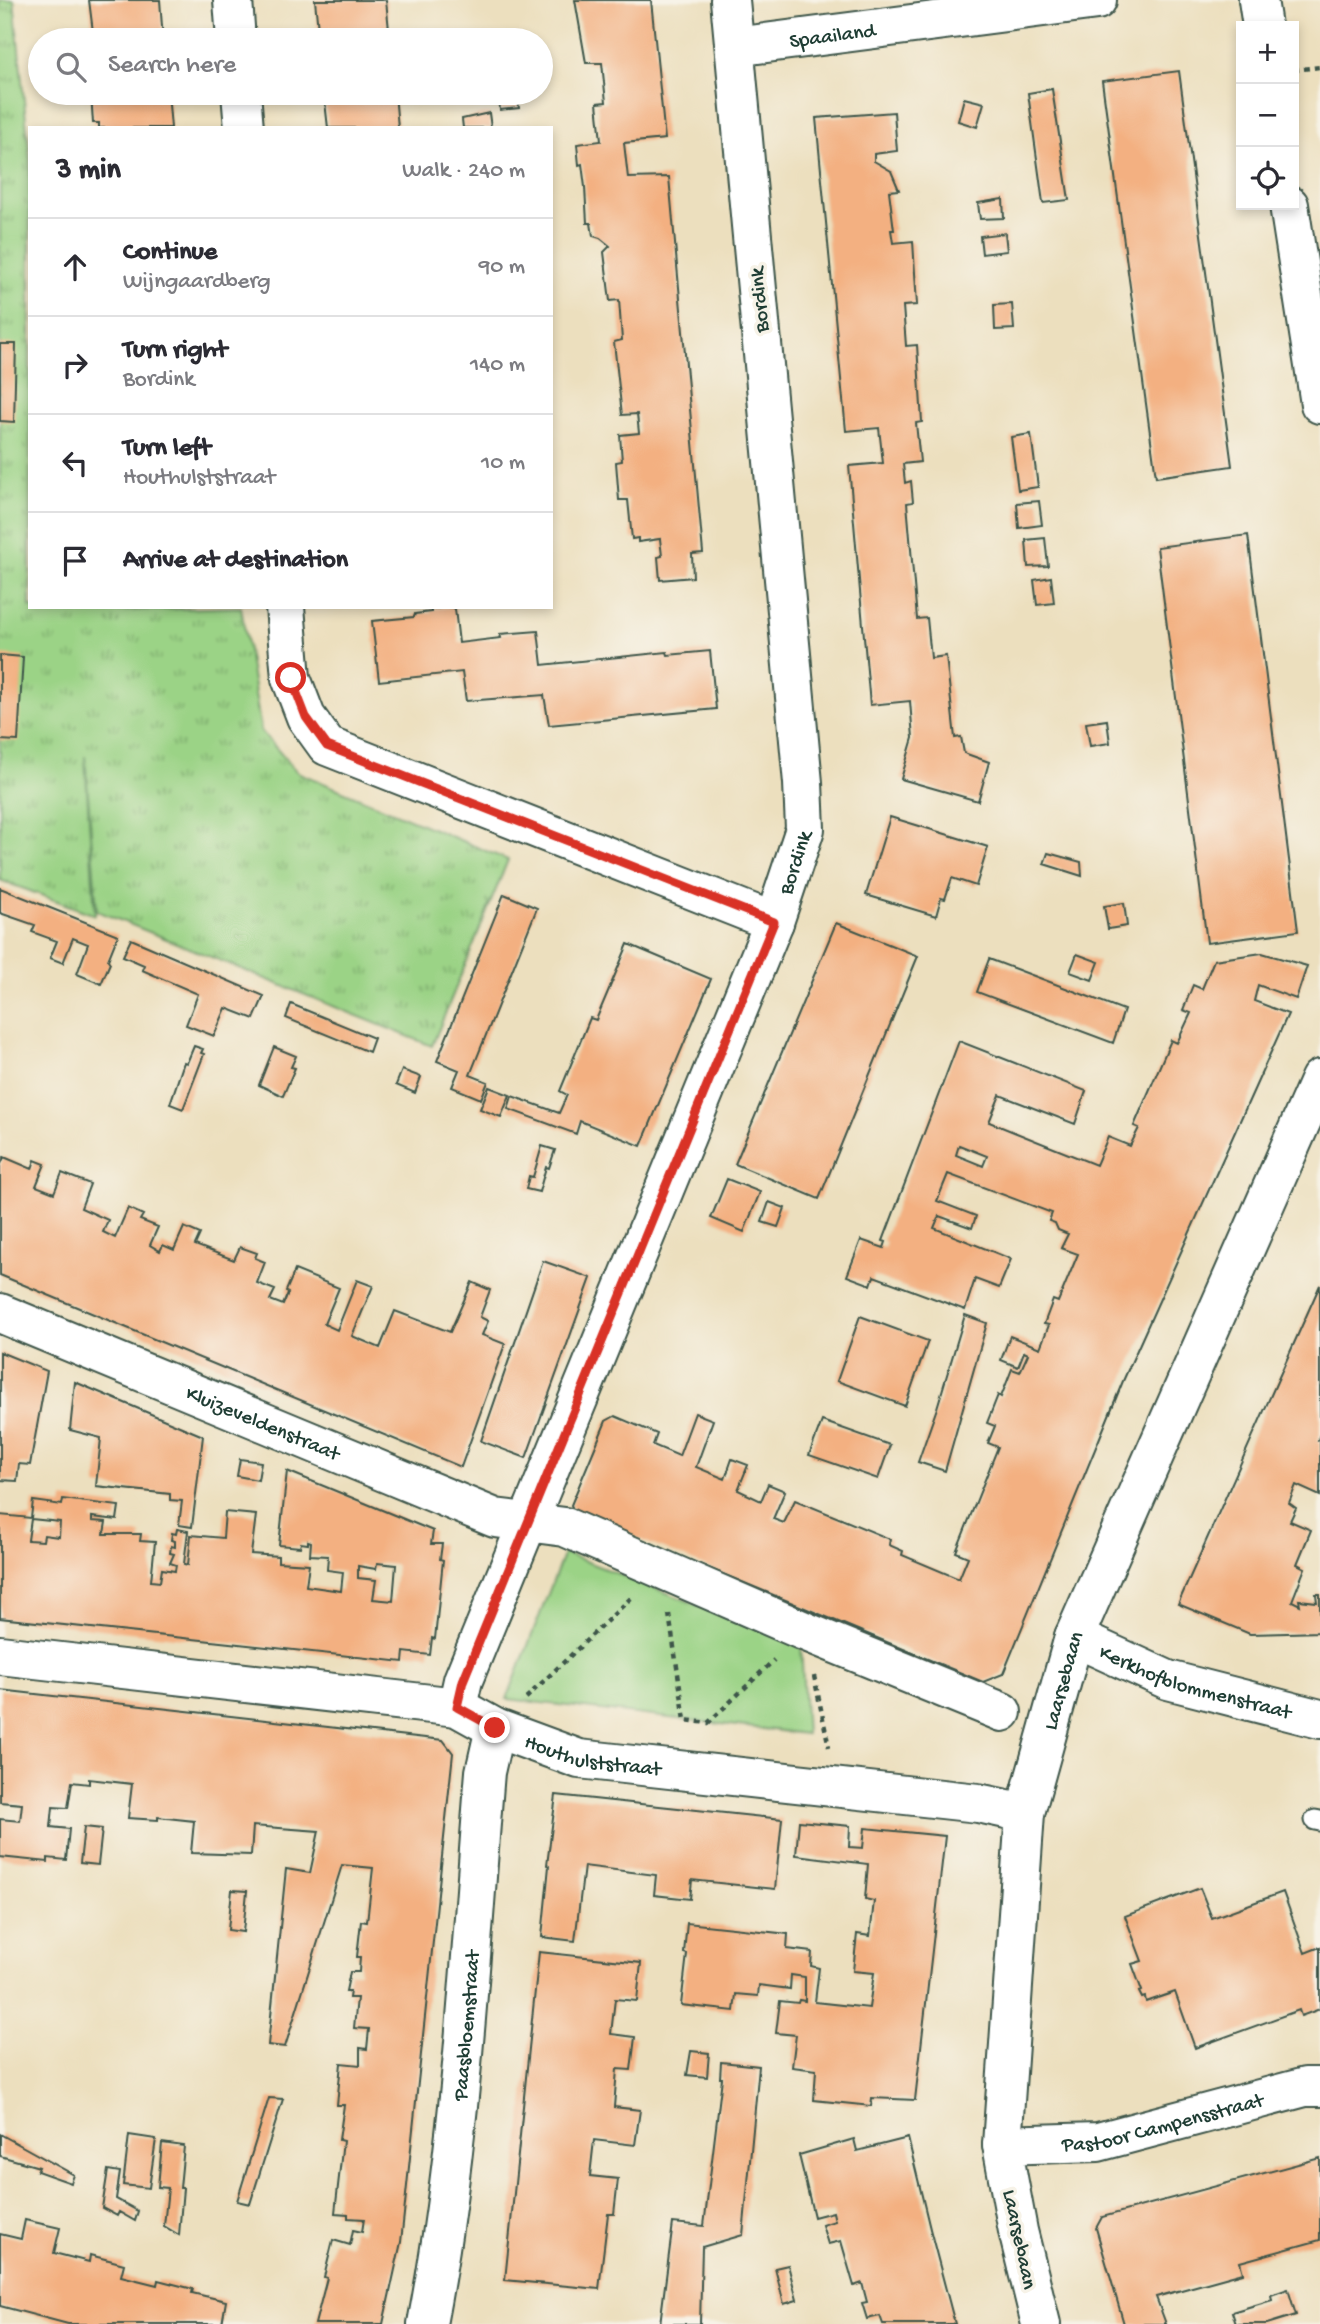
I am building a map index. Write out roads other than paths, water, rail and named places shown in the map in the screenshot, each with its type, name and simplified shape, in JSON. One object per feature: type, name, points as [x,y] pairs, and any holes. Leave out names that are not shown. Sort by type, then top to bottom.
[{"type":"street","points":[[233,0],[235,28]]},
{"type":"street","name":"Bordink","points":[[457,1707],[463,1681],[774,922],[805,829],[802,770],[730,0]]},
{"type":"street","name":"Spaailand","points":[[734,47],[1097,0]]},
{"type":"street","points":[[1258,0],[1261,21]]},
{"type":"street","points":[[242,105],[244,126]]},
{"type":"street","points":[[1290,210],[1320,404]]},
{"type":"street","points":[[285,609],[291,678],[306,717],[327,746],[774,922]]},
{"type":"street","name":"Laarsebaan","points":[[1041,2324],[1018,2231],[1002,2145],[1025,1813],[1074,1637],[1320,1079]]},
{"type":"street","name":"Kluizeveldenstraat","points":[[0,1313],[495,1518],[528,1523]]},
{"type":"street","points":[[528,1523],[565,1527],[804,1631],[1002,1712]]},
{"type":"street","name":"Kerkhofblommenstraat","points":[[1074,1637],[1168,1680],[1320,1719]]},
{"type":"street","name":"Houthulststraat","points":[[0,1655],[457,1707],[495,1728],[579,1759],[978,1803],[1025,1813]]},
{"type":"street","name":"Paasbloemstraat","points":[[427,2324],[455,2147],[485,1772],[495,1728]]},
{"type":"street","name":"Pastoor Campensstraat","points":[[1002,2145],[1098,2142],[1305,2087],[1320,2087]]}]
